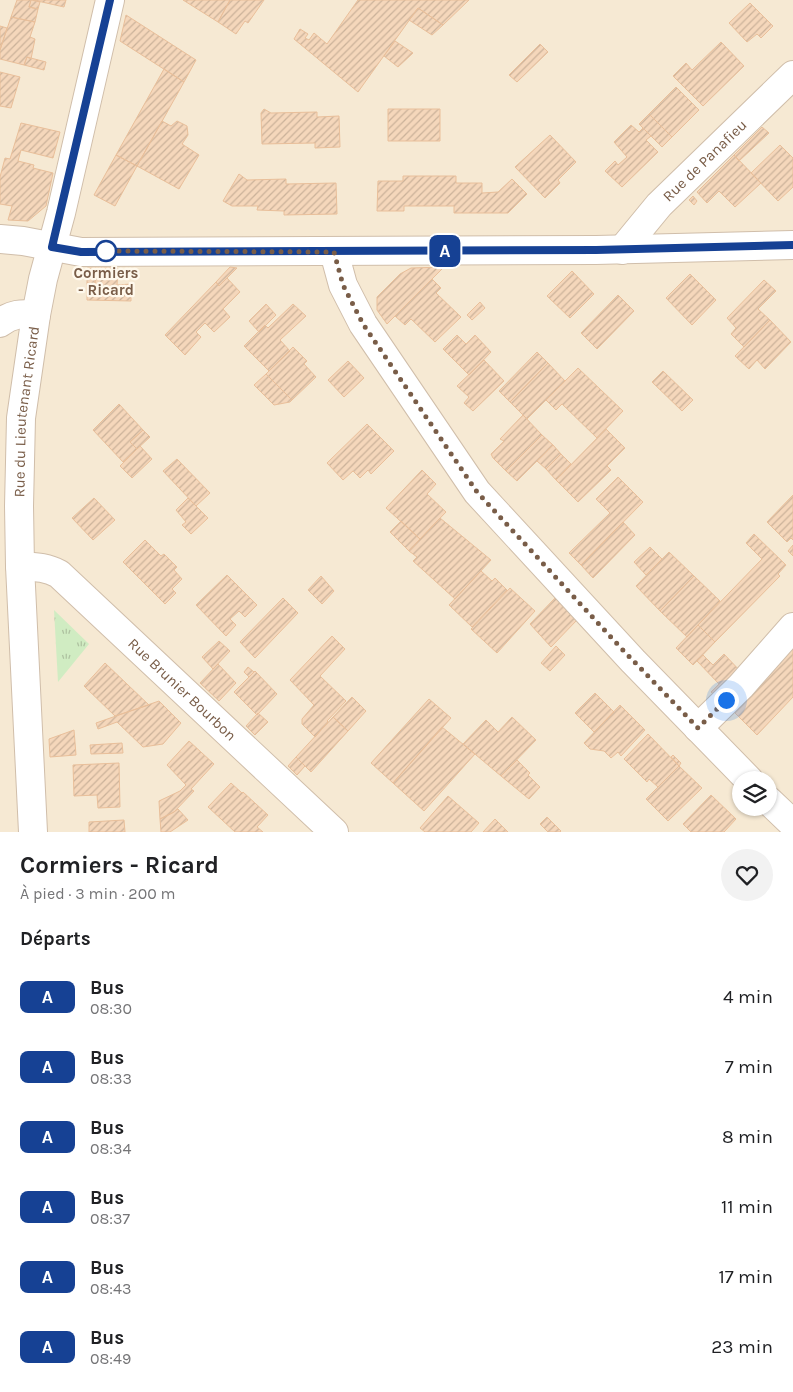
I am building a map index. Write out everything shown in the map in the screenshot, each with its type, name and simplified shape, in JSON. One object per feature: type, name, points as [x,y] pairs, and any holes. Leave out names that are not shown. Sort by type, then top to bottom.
[{"type":"street","name":"Rue du Lieutenant Ricard","points":[[33,832],[20,566],[21,418],[43,279],[110,0]]},
{"type":"street","name":"Rue de Panafieu","points":[[622,250],[659,206],[793,75]]},
{"type":"street","points":[[0,240],[23,241],[81,252],[622,250],[793,245]]},
{"type":"street","points":[[334,252],[343,285],[363,324],[477,492],[627,654],[740,771]]},
{"type":"street","points":[[0,323],[6,318],[22,313],[36,315]]},
{"type":"street","name":"Rue Brunier Bourbon","points":[[20,566],[41,567],[59,574],[334,832]]},
{"type":"street","points":[[698,728],[741,686],[793,627]]},
{"type":"street","points":[[777,808],[793,824]]},
{"type":"shaded area","points":[[0,0],[793,0],[793,832],[0,832]]},
{"type":"green space","points":[[54,610],[89,644],[58,682]]},
{"type":"building","points":[[17,0],[31,0],[29,7],[38,9],[35,22],[11,17]]},
{"type":"building","points":[[31,0],[40,2],[38,9],[29,7]]},
{"type":"building","points":[[33,0],[66,0],[64,7]]},
{"type":"building","points":[[183,0],[230,0],[218,22]]},
{"type":"building","points":[[230,0],[264,0],[248,23],[245,21],[236,34],[218,22]]},
{"type":"building","points":[[358,0],[469,0],[443,25],[418,8],[358,92],[294,39],[300,29],[308,34],[305,38],[309,40],[314,33],[327,44]]},
{"type":"building","points":[[750,3],[773,26],[761,38],[757,34],[747,42],[729,23]]},
{"type":"building","points":[[418,8],[443,25],[432,35],[409,20]]},
{"type":"building","points":[[126,15],[196,60],[184,82],[120,41]]},
{"type":"building","points":[[11,17],[35,22],[30,37],[35,39],[31,59],[27,57],[24,65],[0,59],[0,50]]},
{"type":"building","points":[[0,26],[7,28],[0,50]]},
{"type":"building","points":[[395,41],[413,53],[398,67],[384,56]]},
{"type":"building","points":[[721,42],[744,66],[703,106],[673,76],[686,63],[692,70]]},
{"type":"building","points":[[540,44],[548,52],[517,82],[509,75]]},
{"type":"building","points":[[27,57],[46,62],[44,70],[24,65]]},
{"type":"building","points":[[164,69],[184,82],[137,166],[116,155]]},
{"type":"building","points":[[0,72],[20,77],[11,108],[0,106]]},
{"type":"building","points":[[676,87],[699,110],[672,137],[649,114]]},
{"type":"building","points":[[264,109],[271,113],[317,112],[317,117],[339,116],[340,147],[315,148],[315,143],[262,144],[261,113]]},
{"type":"building","points":[[388,109],[440,109],[440,141],[388,141]]},
{"type":"building","points":[[649,114],[672,137],[662,147],[639,124]]},
{"type":"building","points":[[162,121],[171,126],[177,121],[187,126],[188,135],[182,144],[199,155],[179,189],[137,166]]},
{"type":"building","points":[[21,123],[60,132],[53,158],[21,150],[18,161],[34,165],[33,168],[53,173],[46,206],[28,221],[8,220],[12,206],[0,204],[0,177],[5,158],[10,159]]},
{"type":"building","points":[[631,125],[639,132],[643,128],[651,136],[646,140],[658,152],[622,187],[605,171],[615,161],[618,165],[627,157],[614,142]]},
{"type":"building","points":[[762,127],[769,133],[739,161],[734,155]]},
{"type":"building","points":[[550,135],[576,162],[558,180],[560,183],[545,198],[515,167]]},
{"type":"building","points":[[780,145],[793,158],[793,187],[778,201],[751,173]]},
{"type":"building","points":[[116,155],[137,166],[115,206],[94,195]]},
{"type":"building","points":[[734,155],[761,183],[735,207],[719,191],[707,203],[697,192]]},
{"type":"building","points":[[239,174],[247,180],[286,179],[286,184],[336,183],[337,214],[284,215],[284,211],[257,210],[258,206],[232,206],[223,201]]},
{"type":"building","points":[[403,176],[456,176],[456,183],[482,183],[482,193],[498,192],[512,179],[527,194],[508,213],[454,213],[454,206],[404,206],[404,211],[377,211],[378,181],[403,181]]},
{"type":"building","points":[[693,196],[697,201],[694,205],[689,200]]},
{"type":"building","points":[[230,267],[237,268],[219,286],[216,282]]},
{"type":"building","points":[[444,267],[387,324],[377,310],[377,297],[400,274],[411,268]]},
{"type":"building","points":[[87,268],[118,268],[117,285],[131,284],[131,301],[87,300],[87,283],[95,284],[95,275],[87,275]]},
{"type":"building","points":[[572,271],[594,294],[570,318],[547,296]]},
{"type":"building","points":[[690,274],[716,300],[692,325],[666,298]]},
{"type":"building","points":[[87,275],[95,275],[95,284],[87,283]]},
{"type":"building","points":[[227,278],[240,292],[223,309],[230,317],[214,332],[205,323],[196,332],[201,337],[185,355],[165,335],[216,282],[219,286]]},
{"type":"building","points":[[432,279],[441,288],[436,293],[461,317],[435,342],[411,319],[405,325],[395,316]]},
{"type":"building","points":[[764,280],[776,291],[758,309],[770,320],[744,347],[731,334],[736,328],[727,318]]},
{"type":"building","points":[[618,295],[634,311],[597,349],[581,333]]},
{"type":"building","points":[[480,302],[485,308],[472,320],[467,315]]},
{"type":"building","points":[[266,304],[276,315],[259,332],[249,321]]},
{"type":"building","points":[[293,304],[306,316],[280,340],[290,351],[269,371],[244,346],[265,325],[268,328]]},
{"type":"building","points":[[770,320],[791,342],[765,369],[757,360],[749,369],[735,356]]},
{"type":"building","points":[[457,335],[466,344],[475,335],[491,352],[469,375],[443,349]]},
{"type":"building","points":[[293,347],[307,361],[304,364],[316,377],[292,400],[266,374]]},
{"type":"building","points":[[537,352],[548,363],[510,402],[499,391]]},
{"type":"building","points":[[484,360],[504,381],[473,411],[464,403],[469,397],[457,386]]},
{"type":"building","points":[[348,361],[364,378],[344,397],[328,380]]},
{"type":"building","points":[[548,363],[565,381],[527,419],[510,402]]},
{"type":"building","points":[[578,368],[623,411],[597,438],[562,404],[556,410],[546,400]]},
{"type":"building","points":[[663,371],[693,400],[682,411],[652,382]]},
{"type":"building","points":[[266,374],[292,400],[290,402],[274,405],[254,385]]},
{"type":"building","points":[[119,404],[143,430],[130,442],[137,449],[123,462],[93,430]]},
{"type":"building","points":[[523,415],[542,435],[506,471],[491,454],[504,441],[500,439]]},
{"type":"building","points":[[367,424],[394,451],[371,474],[368,470],[360,478],[353,471],[343,480],[327,463]]},
{"type":"building","points":[[606,429],[625,448],[607,466],[611,470],[578,502],[556,480]]},
{"type":"building","points":[[143,430],[150,437],[137,449],[130,442]]},
{"type":"building","points":[[542,435],[553,445],[517,481],[506,471]]},
{"type":"building","points":[[553,445],[561,454],[546,469],[537,461]]},
{"type":"building","points":[[140,446],[152,459],[132,478],[120,466]]},
{"type":"building","points":[[561,454],[571,464],[556,480],[546,469]]},
{"type":"building","points":[[177,459],[210,493],[196,506],[163,471]]},
{"type":"building","points":[[422,470],[436,484],[427,494],[446,512],[420,539],[386,508]]},
{"type":"building","points":[[618,477],[643,502],[581,565],[569,553],[610,513],[596,499]]},
{"type":"building","points":[[793,495],[793,540],[791,538],[787,542],[767,522]]},
{"type":"building","points":[[94,498],[115,520],[93,540],[72,518]]},
{"type":"building","points":[[188,498],[208,518],[191,534],[182,525],[186,522],[176,510]]},
{"type":"building","points":[[440,518],[491,560],[455,599],[413,561],[417,557],[409,551]]},
{"type":"building","points":[[401,521],[420,539],[409,551],[390,532]]},
{"type":"building","points":[[623,522],[635,535],[593,578],[581,565]]},
{"type":"building","points":[[754,534],[786,565],[778,574],[780,576],[715,642],[698,625],[762,559],[746,543]]},
{"type":"building","points":[[145,540],[161,556],[164,554],[177,567],[174,570],[182,579],[172,589],[176,593],[165,604],[123,562]]},
{"type":"building","points":[[793,545],[793,556],[788,551]]},
{"type":"building","points":[[650,547],[662,559],[646,575],[634,562]]},
{"type":"building","points":[[669,552],[694,576],[660,611],[636,586]]},
{"type":"building","points":[[481,571],[492,581],[495,578],[507,590],[472,627],[449,605]]},
{"type":"building","points":[[227,575],[257,605],[245,617],[239,611],[230,619],[236,625],[226,636],[196,605]]},
{"type":"building","points":[[321,576],[334,591],[322,604],[308,590]]},
{"type":"building","points":[[694,576],[720,601],[687,637],[660,611]]},
{"type":"building","points":[[510,588],[535,611],[497,653],[471,629]]},
{"type":"building","points":[[556,597],[577,620],[551,647],[530,624]]},
{"type":"building","points":[[283,598],[298,613],[255,658],[240,642]]},
{"type":"building","points":[[698,625],[715,642],[693,665],[676,648]]},
{"type":"building","points":[[332,636],[345,649],[320,676],[346,701],[315,737],[302,724],[302,719],[314,705],[290,680]]},
{"type":"building","points":[[793,639],[793,697],[757,735],[728,706]]},
{"type":"building","points":[[219,641],[230,651],[213,669],[202,657]]},
{"type":"building","points":[[556,646],[565,655],[550,671],[541,663]]},
{"type":"building","points":[[724,654],[743,674],[718,698],[711,692],[719,684],[697,661],[703,655],[713,665]]},
{"type":"building","points":[[105,663],[149,705],[115,716],[84,686]]},
{"type":"building","points":[[218,664],[236,683],[219,701],[200,683]]},
{"type":"building","points":[[248,667],[254,672],[249,677],[244,672]]},
{"type":"building","points":[[255,671],[277,694],[257,715],[234,692]]},
{"type":"building","points":[[595,693],[614,712],[594,732],[575,713]]},
{"type":"building","points":[[352,697],[366,711],[348,731],[333,717]]},
{"type":"building","points":[[429,699],[451,718],[393,783],[371,763]]},
{"type":"building","points":[[159,701],[181,723],[163,744],[143,747],[117,722],[98,729],[96,723]]},
{"type":"building","points":[[620,705],[645,730],[621,756],[618,752],[611,758],[604,751],[590,749],[584,743]]},
{"type":"building","points":[[258,713],[268,722],[255,735],[246,726]]},
{"type":"building","points":[[333,717],[348,731],[311,772],[296,757]]},
{"type":"building","points":[[512,717],[536,740],[501,776],[463,744],[486,720],[498,732]]},
{"type":"building","points":[[442,727],[475,754],[424,811],[393,783]]},
{"type":"building","points":[[74,730],[76,755],[50,757],[49,739]]},
{"type":"building","points":[[648,734],[679,766],[658,787],[649,779],[647,782],[624,759]]},
{"type":"building","points":[[189,741],[214,764],[191,789],[194,791],[174,812],[160,819],[159,801],[180,791],[186,785],[167,765]]},
{"type":"building","points":[[122,743],[123,753],[91,754],[90,745]]},
{"type":"building","points":[[673,755],[681,763],[679,766],[671,757]]},
{"type":"building","points":[[296,757],[305,766],[297,775],[288,766]]},
{"type":"building","points":[[517,760],[540,787],[529,799],[501,776]]},
{"type":"building","points":[[119,763],[120,807],[98,808],[97,795],[74,796],[73,765]]},
{"type":"building","points":[[679,766],[702,788],[668,821],[646,799]]},
{"type":"building","points":[[231,783],[268,815],[257,827],[263,832],[235,832],[208,807]]},
{"type":"building","points":[[711,795],[736,819],[724,832],[691,832],[683,824]]},
{"type":"building","points":[[448,796],[479,823],[471,832],[425,832],[420,828]]},
{"type":"building","points":[[178,809],[188,820],[170,832],[161,832],[160,819]]},
{"type":"building","points":[[547,817],[560,832],[548,832],[540,824]]},
{"type":"building","points":[[495,819],[508,832],[483,832]]},
{"type":"building","points":[[124,820],[125,832],[89,832],[89,822]]},
{"type":"bus line","name":"A","points":[[110,0],[52,247],[81,252],[353,252],[640,250],[793,245]]},
{"type":"place","name":"Cormiers - Ricard","points":[[106,251]]},
{"type":"route","points":[[106,251],[99,251],[334,252],[343,285],[363,324],[477,492],[621,648],[698,728],[726,700]]}]
